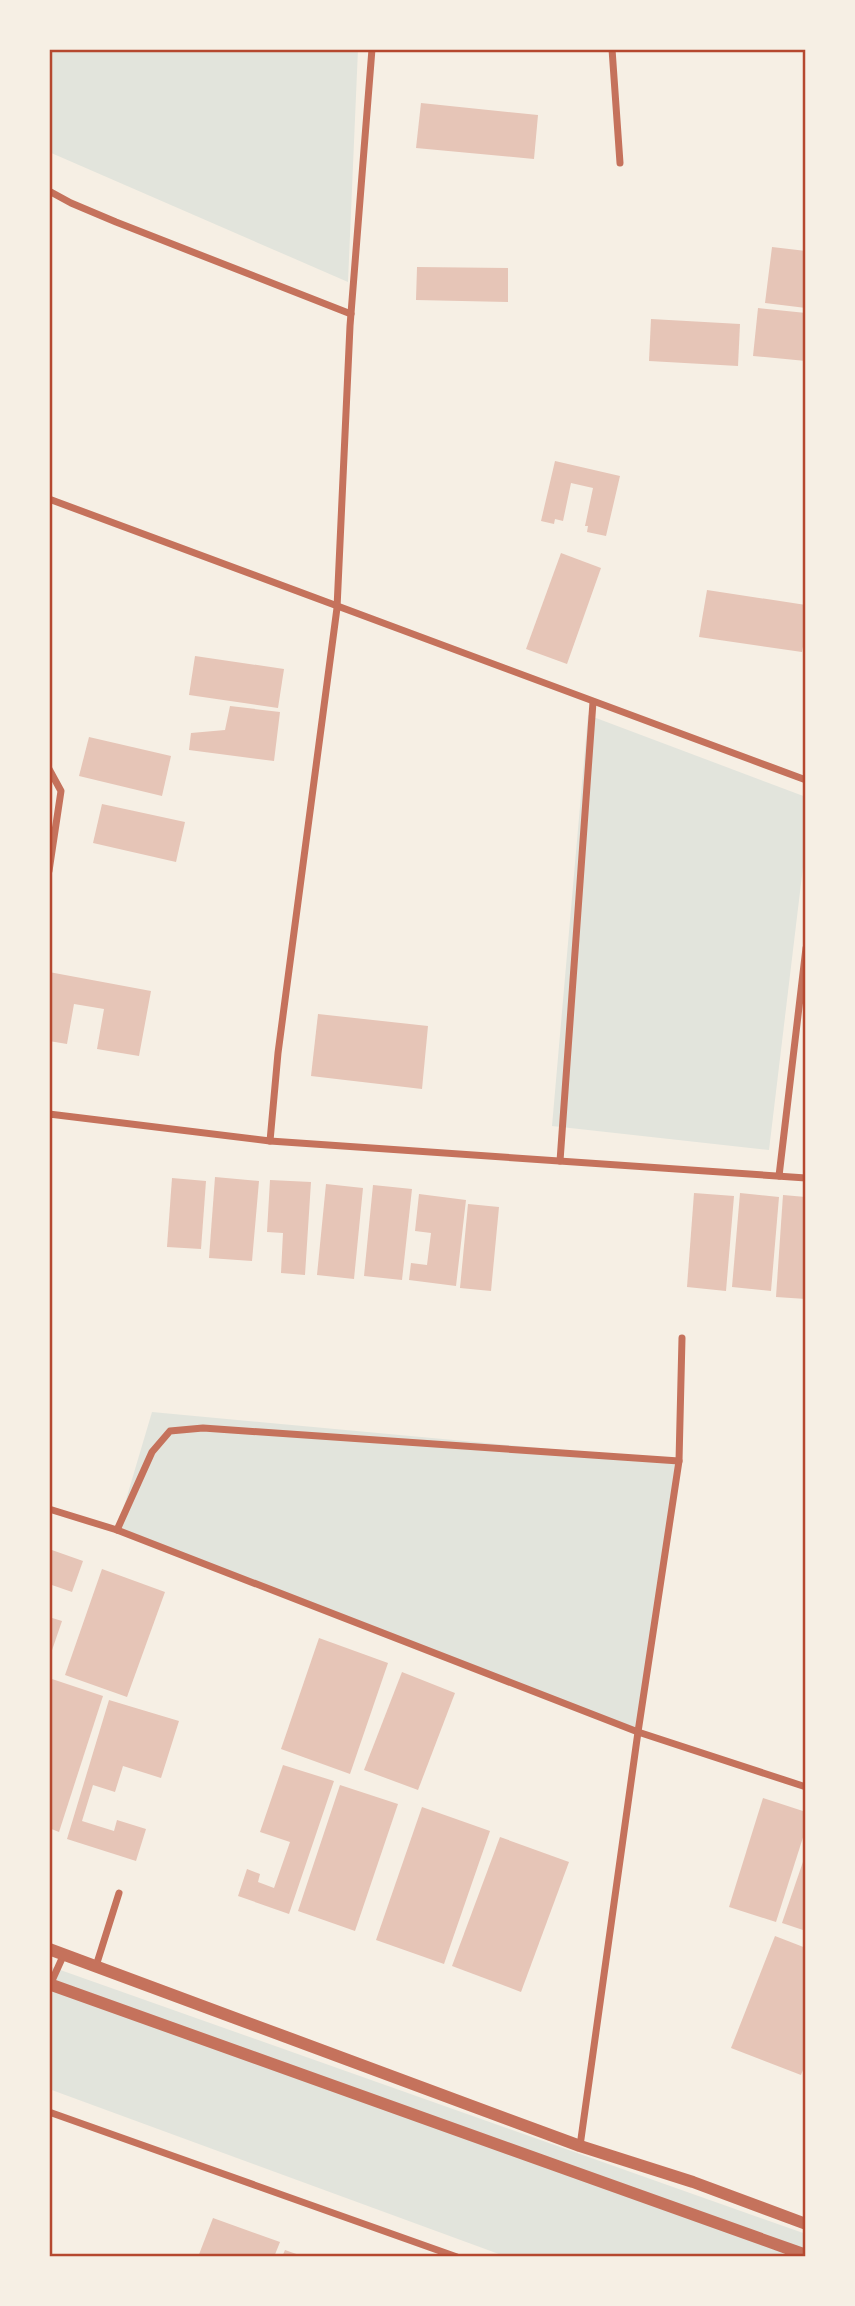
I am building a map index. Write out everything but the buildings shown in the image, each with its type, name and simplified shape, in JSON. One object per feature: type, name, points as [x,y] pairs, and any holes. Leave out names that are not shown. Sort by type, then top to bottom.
[{"type":"street","points":[[270,1141],[278,1053],[337,608],[351,314],[372,49]]},
{"type":"street","points":[[611,49],[620,163]]},
{"type":"street","points":[[49,191],[116,222],[351,314]]},
{"type":"street","points":[[49,499],[806,780]]},
{"type":"street","points":[[560,1161],[593,702]]},
{"type":"street","points":[[49,769],[61,791],[49,871]]},
{"type":"street","points":[[779,1176],[806,948]]},
{"type":"street","points":[[49,1114],[270,1141],[806,1178]]},
{"type":"street","points":[[580,2146],[679,1461],[682,1338]]},
{"type":"street","points":[[117,1530],[152,1452],[170,1430],[203,1428],[679,1461]]},
{"type":"street","points":[[49,1509],[117,1530],[638,1732],[806,1787]]},
{"type":"street","points":[[96,1966],[119,1893]]},
{"type":"street","points":[[49,1949],[580,2146],[692,2182],[806,2224]]},
{"type":"street","points":[[64,1954],[50,1986],[806,2255]]},
{"type":"street","points":[[49,2112],[457,2257]]},
{"type":"shaded area","points":[[49,49],[358,49],[348,282],[49,152]]},
{"type":"shaded area","points":[[588,715],[806,797],[806,842],[769,1150],[552,1126]]},
{"type":"shaded area","points":[[152,1412],[679,1461],[638,1732],[117,1530]]},
{"type":"shaded area","points":[[49,1966],[806,2234],[806,2257],[507,2257],[49,2089]]}]
